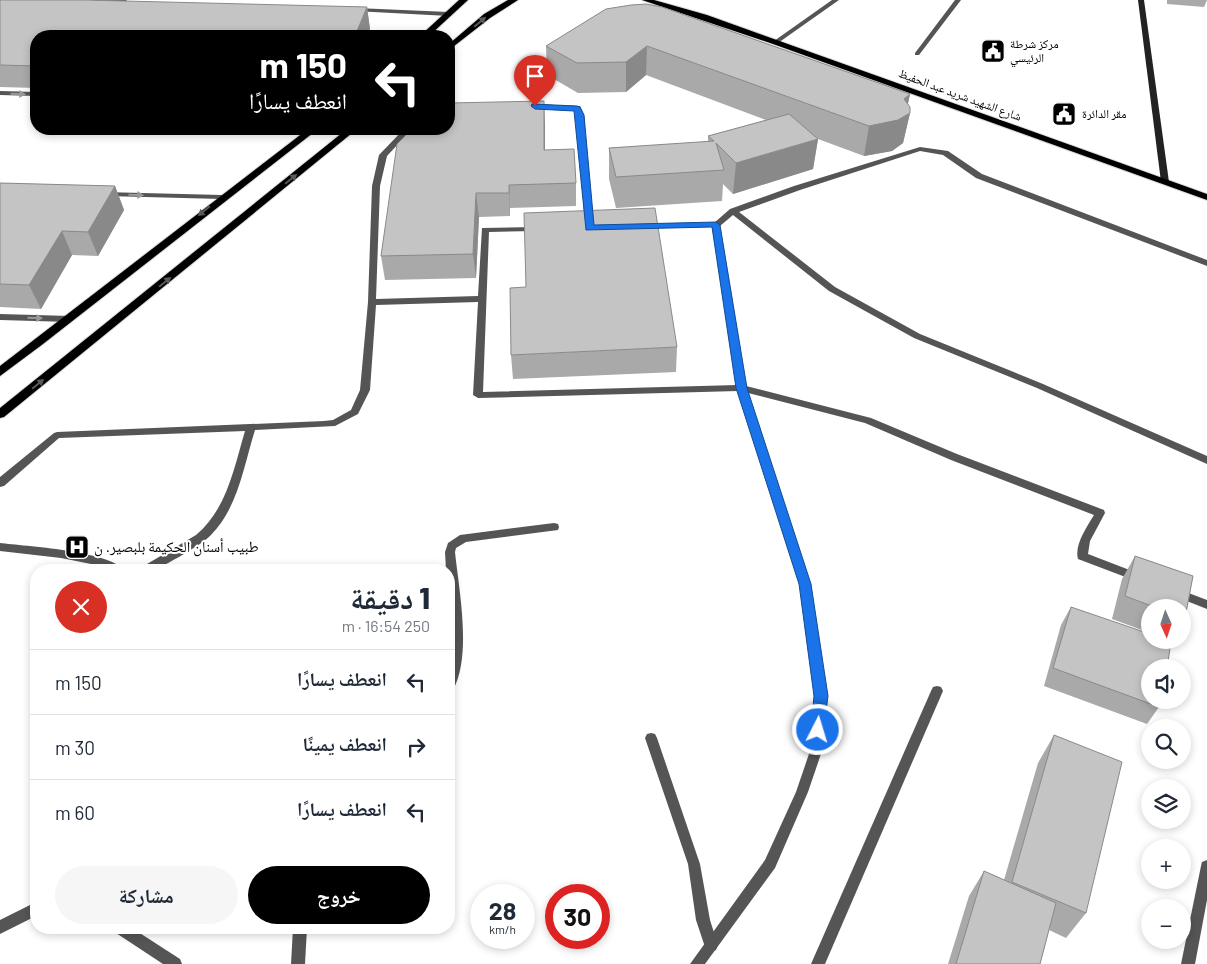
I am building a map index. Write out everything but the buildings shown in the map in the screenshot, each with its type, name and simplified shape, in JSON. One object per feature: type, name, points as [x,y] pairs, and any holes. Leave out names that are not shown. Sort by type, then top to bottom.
[{"type":"main road","points":[[431,30],[464,0]]},
{"type":"main road","points":[[455,43],[487,16],[514,0]]},
{"type":"main road","points":[[646,0],[704,17]]},
{"type":"main road","points":[[666,0],[704,17]]},
{"type":"main road","name":"شارع الشهيد شريد عبد الحفيظ","points":[[704,17],[1207,198]]},
{"type":"main road","points":[[0,372],[70,319],[222,197],[305,135]]},
{"type":"main road","points":[[0,414],[345,135]]},
{"type":"street","points":[[95,0],[134,2]]},
{"type":"street","points":[[776,42],[836,0]]},
{"type":"street","points":[[917,54],[958,0]]},
{"type":"street","points":[[1141,0],[1165,182]]},
{"type":"street","points":[[350,10],[449,14]]},
{"type":"street","points":[[0,93],[30,94]]},
{"type":"street","points":[[523,106],[577,108],[580,115],[589,228]]},
{"type":"street","points":[[0,483],[57,435],[324,424],[335,422],[355,412],[365,390],[372,302],[376,186],[383,155],[402,135]]},
{"type":"street","points":[[638,226],[716,225],[733,211],[797,188],[920,149],[945,153],[979,176],[1207,263]]},
{"type":"street","points":[[96,194],[222,197]]},
{"type":"street","points":[[733,211],[832,289],[917,336],[1040,386],[1207,460]]},
{"type":"street","points":[[697,964],[770,864],[802,792],[817,748],[821,696],[805,584],[742,388],[716,225]]},
{"type":"street","points":[[580,228],[599,227]]},
{"type":"street","points":[[542,229],[485,230],[478,395],[742,388],[868,420],[954,457],[1100,513],[1085,542],[1082,556],[1144,580]]},
{"type":"street","points":[[372,302],[482,299]]},
{"type":"street","points":[[0,317],[70,319]]},
{"type":"street","points":[[156,564],[200,538],[213,526],[229,496],[251,428]]},
{"type":"street","points":[[451,564],[450,552],[452,546],[464,538],[554,527]]},
{"type":"street","points":[[0,547],[82,558],[108,564]]},
{"type":"street","points":[[1171,591],[1207,605]]},
{"type":"street","points":[[455,613],[458,650],[455,677]]},
{"type":"street","points":[[818,964],[937,691]]},
{"type":"street","points":[[651,738],[694,864],[703,920],[711,945]]},
{"type":"street","points":[[1188,964],[1207,866]]},
{"type":"street","points":[[0,927],[30,912]]},
{"type":"street","points":[[130,934],[175,964]]},
{"type":"street","points":[[298,964],[300,934]]},
{"type":"place","name":"مركز شرطة الرئيسي","points":[[993,51]]},
{"type":"place","name":"مقر الدائرة","points":[[1064,114]]},
{"type":"place","name":"طبيب أسنان الحكيمة بلبصير. ن","points":[[77,547]]},
{"type":"route","points":[[535,106],[569,106],[577,108],[580,115],[589,228],[716,225],[742,388],[805,584],[821,696],[818,730]]}]
